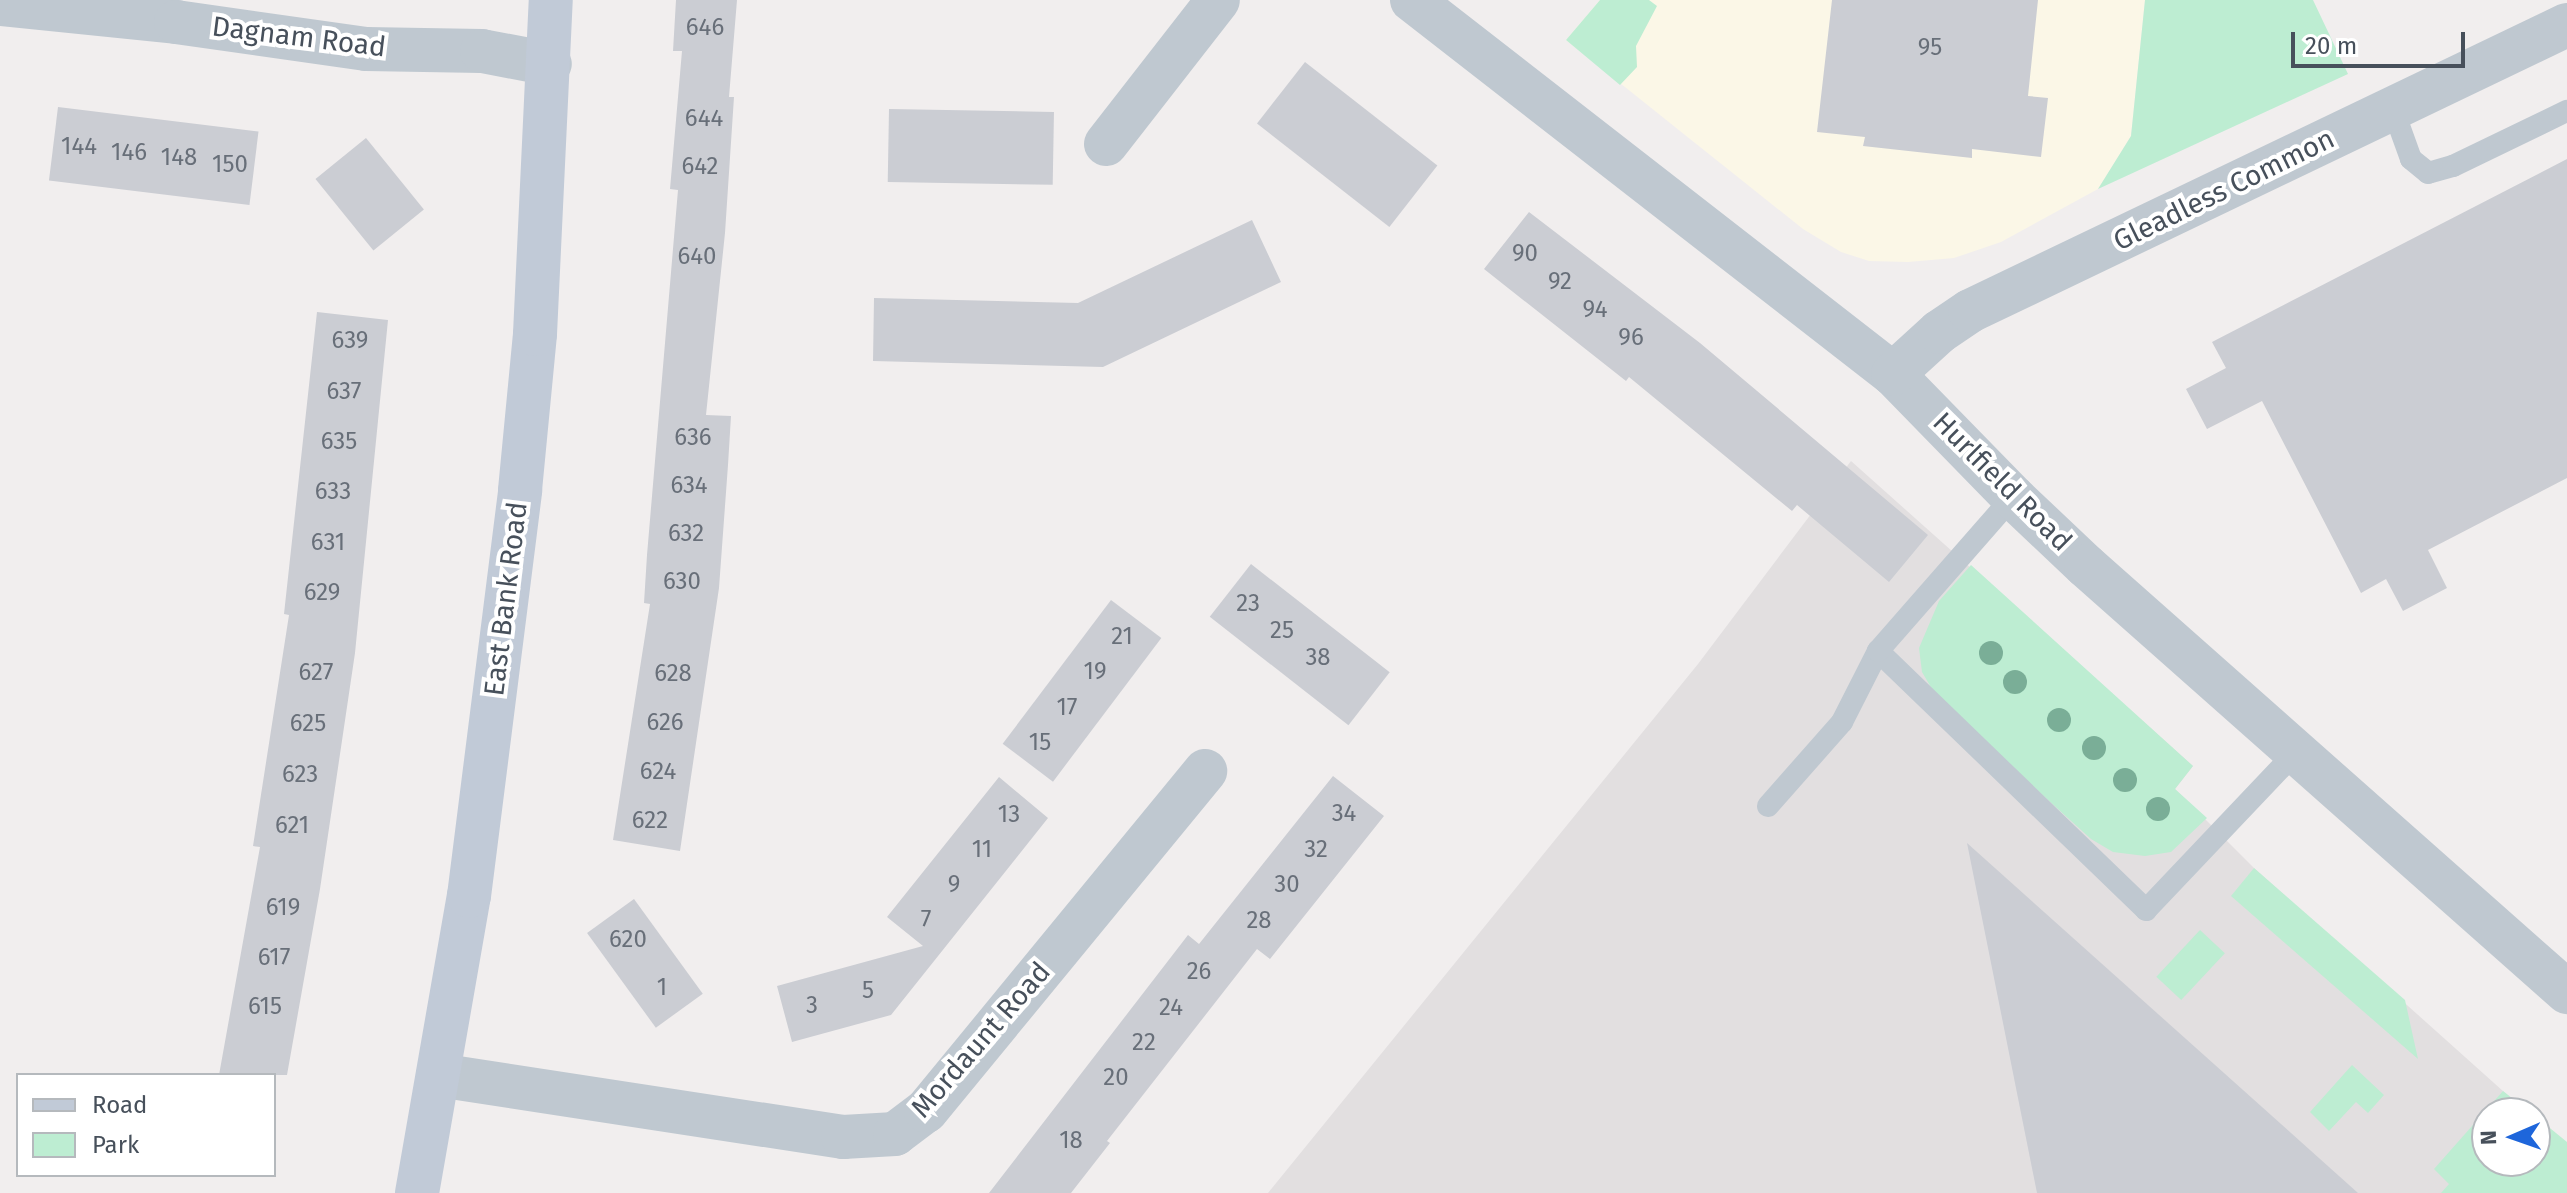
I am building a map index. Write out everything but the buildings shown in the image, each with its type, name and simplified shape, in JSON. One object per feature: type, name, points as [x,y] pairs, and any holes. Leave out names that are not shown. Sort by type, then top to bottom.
[{"type":"street","name":"East Bank Road","points":[[417,1193],[469,896],[520,490],[535,334],[551,0]]},
{"type":"street","points":[[1106,144],[1218,0]]},
{"type":"street","name":"Hurlfield Road","points":[[1412,0],[1893,374],[2013,497],[2567,992]]},
{"type":"street","name":"Dagnam Road","points":[[0,4],[176,22],[366,49],[482,51],[550,64]]},
{"type":"street","name":"Gleadless Common","points":[[1893,374],[1939,332],[1970,311],[2567,26]]},
{"type":"street","name":"Mordaunt Road","points":[[438,1075],[843,1137],[895,1134],[926,1111],[1205,771]]},
{"type":"lane","points":[[2393,109],[2411,159],[2428,173],[2453,166],[2567,111]]},
{"type":"lane","points":[[1768,806],[1842,722],[1878,651],[2013,497]]},
{"type":"lane","points":[[1878,651],[2146,910],[2297,751]]},
{"type":"shaded area","points":[[1600,0],[2145,0],[2131,136],[2098,189],[2001,242],[1954,258],[1869,261],[1841,252],[1803,229],[1566,40]]},
{"type":"shaded area","points":[[1851,461],[2193,766],[2175,789],[2254,868],[2510,1097],[2471,1097],[2471,1177],[2551,1177],[2551,1152],[2567,1143],[2567,1193],[1268,1193],[1698,664]]},
{"type":"green space","points":[[1600,0],[1649,0],[1657,6],[1636,46],[1637,67],[1620,85],[1566,40]]},
{"type":"green space","points":[[2145,0],[2313,0],[2348,74],[2098,189],[2131,136]]},
{"type":"green space","points":[[1971,565],[2193,766],[2175,789],[2207,818],[2171,852],[2145,856],[2113,852],[2091,839],[1939,701],[1922,672],[1919,648],[1939,601]]},
{"type":"green space","points":[[2254,868],[2405,1000],[2418,1059],[2231,896]]},
{"type":"green space","points":[[2200,930],[2225,953],[2181,1000],[2156,977]]},
{"type":"green space","points":[[2352,1065],[2384,1095],[2368,1113],[2356,1102],[2329,1131],[2310,1112]]},
{"type":"green space","points":[[2471,1127],[2471,1177],[2551,1177],[2551,1129],[2567,1142],[2567,1193],[2441,1193],[2449,1184],[2434,1169]]}]
